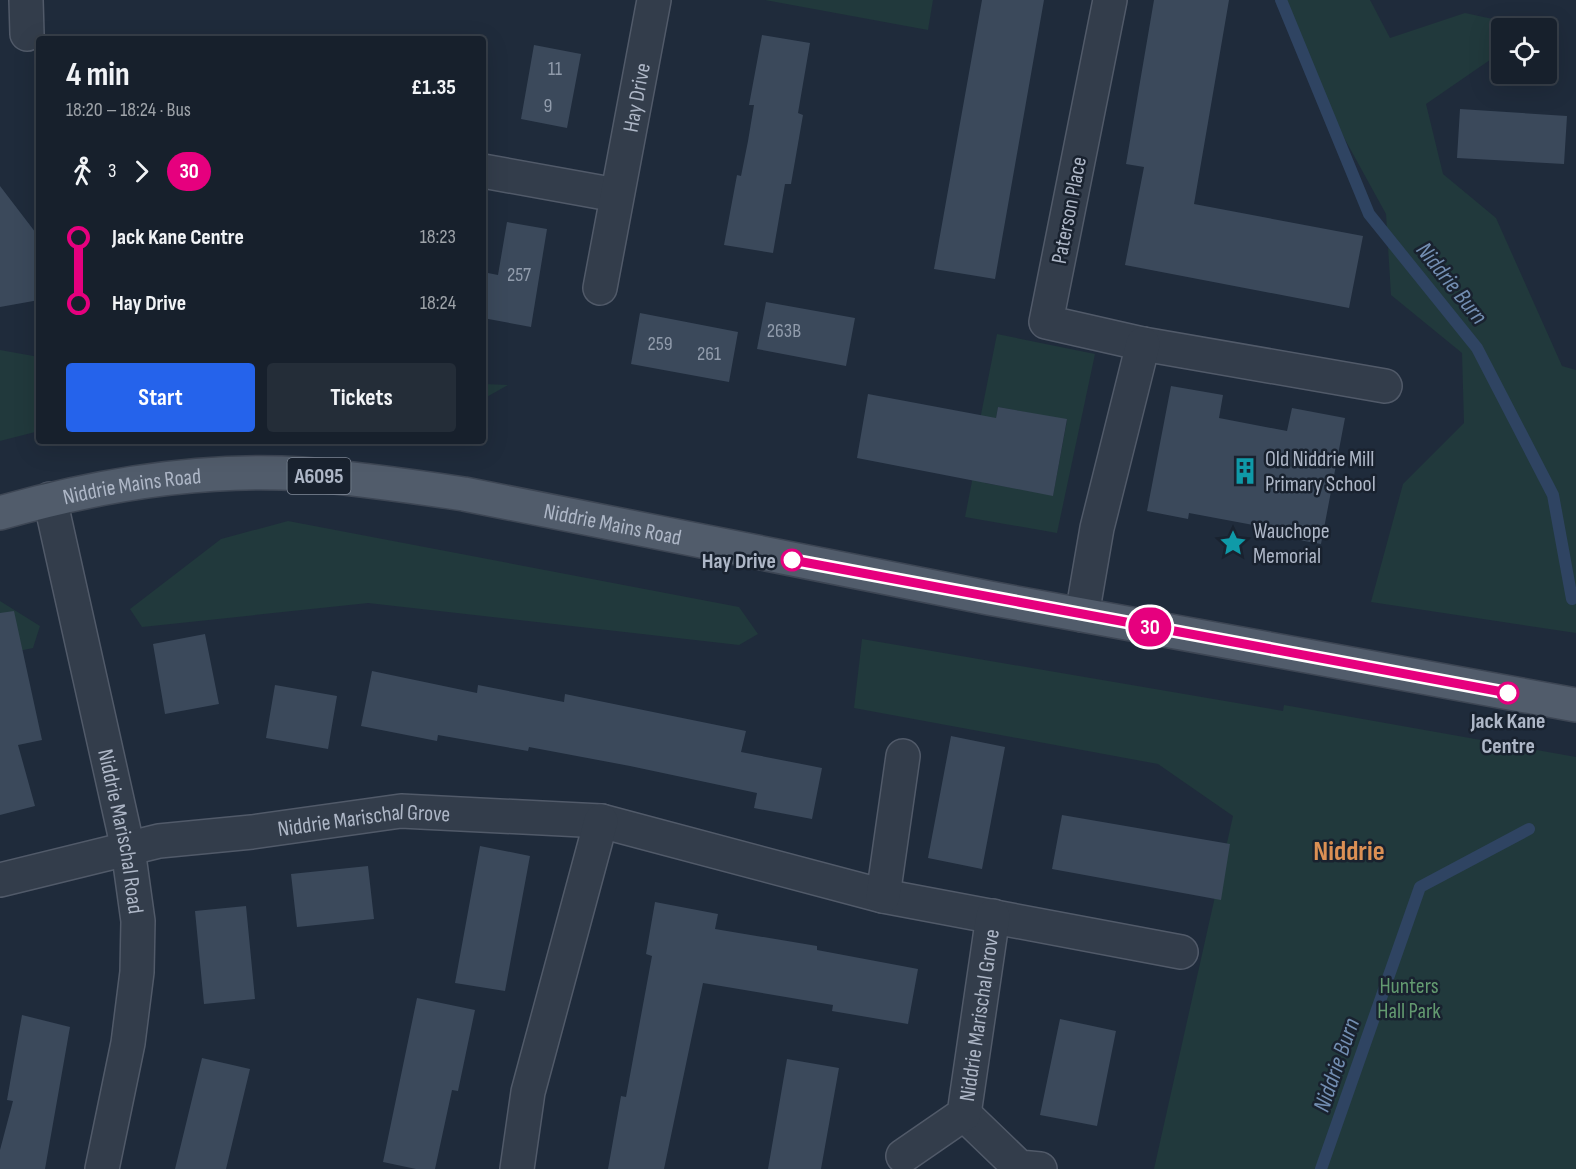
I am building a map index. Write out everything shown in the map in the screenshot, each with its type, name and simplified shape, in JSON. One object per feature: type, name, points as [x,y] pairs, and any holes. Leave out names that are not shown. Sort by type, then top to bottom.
[{"type":"main road","name":"Niddrie Mains Road","points":[[0,513],[50,499],[141,482],[250,474],[301,474],[399,484],[464,494],[1082,615],[1576,705]]},
{"type":"street","points":[[26,0],[27,34]]},
{"type":"street","name":"Hay Drive","points":[[600,288],[654,0]]},
{"type":"street","name":"Paterson Place","points":[[1110,0],[1046,322],[1143,344],[1385,386]]},
{"type":"street","points":[[486,172],[616,195]]},
{"type":"street","points":[[1082,615],[1097,528],[1143,344]]},
{"type":"street","name":"Niddrie Marischal Road","points":[[50,499],[128,849],[138,921],[137,972],[128,1043],[102,1169]]},
{"type":"street","points":[[883,896],[903,756]]},
{"type":"street","name":"Niddrie Marischal Grove","points":[[0,880],[159,842],[252,832],[401,811],[601,821],[883,896],[1181,952]]},
{"type":"street","points":[[518,1169],[528,1092],[601,821]]},
{"type":"street","name":"Niddrie Marischal Grove","points":[[903,1156],[964,1114],[993,916]]},
{"type":"street","name":"Niddrie Marischal Grove","points":[[964,1114],[1019,1167],[1040,1169]]},
{"type":"green space","points":[[765,0],[933,0],[928,30]]},
{"type":"green space","points":[[1286,0],[1370,0],[1390,38],[1465,13],[1491,19],[1491,59],[1426,104],[1443,174],[1496,218],[1562,366],[1576,370],[1576,633],[1371,602],[1403,484],[1464,423],[1462,353],[1391,295],[1386,214],[1309,74]]},
{"type":"green space","points":[[997,334],[1095,354],[1057,533],[965,517],[974,471],[970,470]],"holes":[[[998,407],[1067,420],[1053,495],[985,483]]]},
{"type":"green space","points":[[0,350],[36,356],[36,432],[0,441]]},
{"type":"green space","points":[[486,384],[508,385],[486,397]]},
{"type":"green space","points":[[288,521],[739,607],[758,634],[739,645],[368,603],[142,627],[130,609],[221,539]]},
{"type":"green space","points":[[0,601],[40,626],[33,648],[0,655]]},
{"type":"green space","name":"Hunters Hall Park","points":[[862,639],[1283,711],[1284,705],[1576,757],[1576,1169],[1154,1169],[1233,816],[1158,764],[854,708]]},
{"type":"building","points":[[982,0],[1044,0],[995,279],[934,269]]},
{"type":"building","points":[[1154,0],[1229,0],[1194,204],[1363,236],[1349,308],[1125,265],[1144,167],[1126,164]]},
{"type":"building","points":[[762,35],[810,43],[798,113],[803,115],[791,184],[785,184],[773,253],[724,245],[737,175],[741,176],[748,141],[754,105],[749,105]]},
{"type":"building","points":[[534,45],[581,54],[567,128],[521,119]]},
{"type":"building","points":[[1460,109],[1567,116],[1564,164],[1457,158]]},
{"type":"building","points":[[0,186],[36,233],[36,301],[0,307]]},
{"type":"building","points":[[507,222],[547,229],[531,327],[486,319],[486,273],[498,275]]},
{"type":"building","points":[[766,302],[855,318],[846,366],[757,349]]},
{"type":"building","points":[[640,313],[738,332],[729,382],[631,364]]},
{"type":"building","name":"Old Niddrie Mill Primary School","points":[[1171,386],[1223,395],[1219,418],[1287,431],[1292,408],[1345,418],[1321,544],[1272,535],[1274,529],[1189,513],[1188,519],[1147,511]]},
{"type":"building","points":[[868,394],[996,418],[998,407],[1067,419],[1053,496],[857,458]]},
{"type":"building","points":[[14,611],[42,740],[18,745],[35,806],[0,815],[0,613]]},
{"type":"building","points":[[205,634],[219,704],[165,714],[153,644]]},
{"type":"building","points":[[372,671],[477,693],[478,685],[564,702],[565,694],[746,731],[741,752],[822,768],[812,819],[754,808],[757,793],[630,766],[529,747],[528,751],[438,735],[437,741],[361,726]]},
{"type":"building","points":[[275,685],[337,696],[328,749],[266,738]]},
{"type":"building","points":[[951,736],[1005,747],[982,869],[928,858]]},
{"type":"building","points":[[1062,815],[1230,844],[1221,900],[1052,869]]},
{"type":"building","points":[[480,846],[530,856],[505,991],[455,983]]},
{"type":"building","points":[[368,866],[374,919],[297,927],[291,874]]},
{"type":"building","points":[[655,902],[718,914],[715,929],[817,946],[817,950],[918,969],[908,1024],[832,1011],[833,1005],[703,983],[664,1169],[608,1169],[621,1096],[626,1097],[652,956],[646,954]]},
{"type":"building","points":[[246,906],[255,999],[204,1004],[195,911]]},
{"type":"building","points":[[417,998],[475,1010],[458,1091],[452,1090],[435,1169],[416,1169],[383,1162]]},
{"type":"building","points":[[22,1015],[70,1027],[45,1169],[0,1169],[0,1150],[13,1101],[7,1100]]},
{"type":"building","points":[[1060,1019],[1116,1031],[1097,1126],[1040,1115]]},
{"type":"building","points":[[202,1058],[250,1069],[226,1169],[175,1169]]},
{"type":"building","points":[[787,1059],[839,1068],[821,1169],[768,1169]]},
{"type":"waterway","name":"Niddrie Burn","points":[[1281,0],[1369,214],[1477,348],[1553,495],[1572,599]]},
{"type":"waterway","name":"Niddrie Burn","points":[[1321,1169],[1420,887],[1529,829]]},
{"type":"bus line","name":"30","points":[[792,560],[1508,693]]},
{"type":"place","name":"Old Niddrie Mill Primary School","points":[[1245,471]]},
{"type":"place","name":"Wauchope Memorial","points":[[1233,543]]},
{"type":"place","name":"Hay Drive","points":[[792,560]]},
{"type":"place","name":"Jack Kane Centre","points":[[1508,693]]},
{"type":"district","name":"Niddrie","points":[[1349,850]]}]
